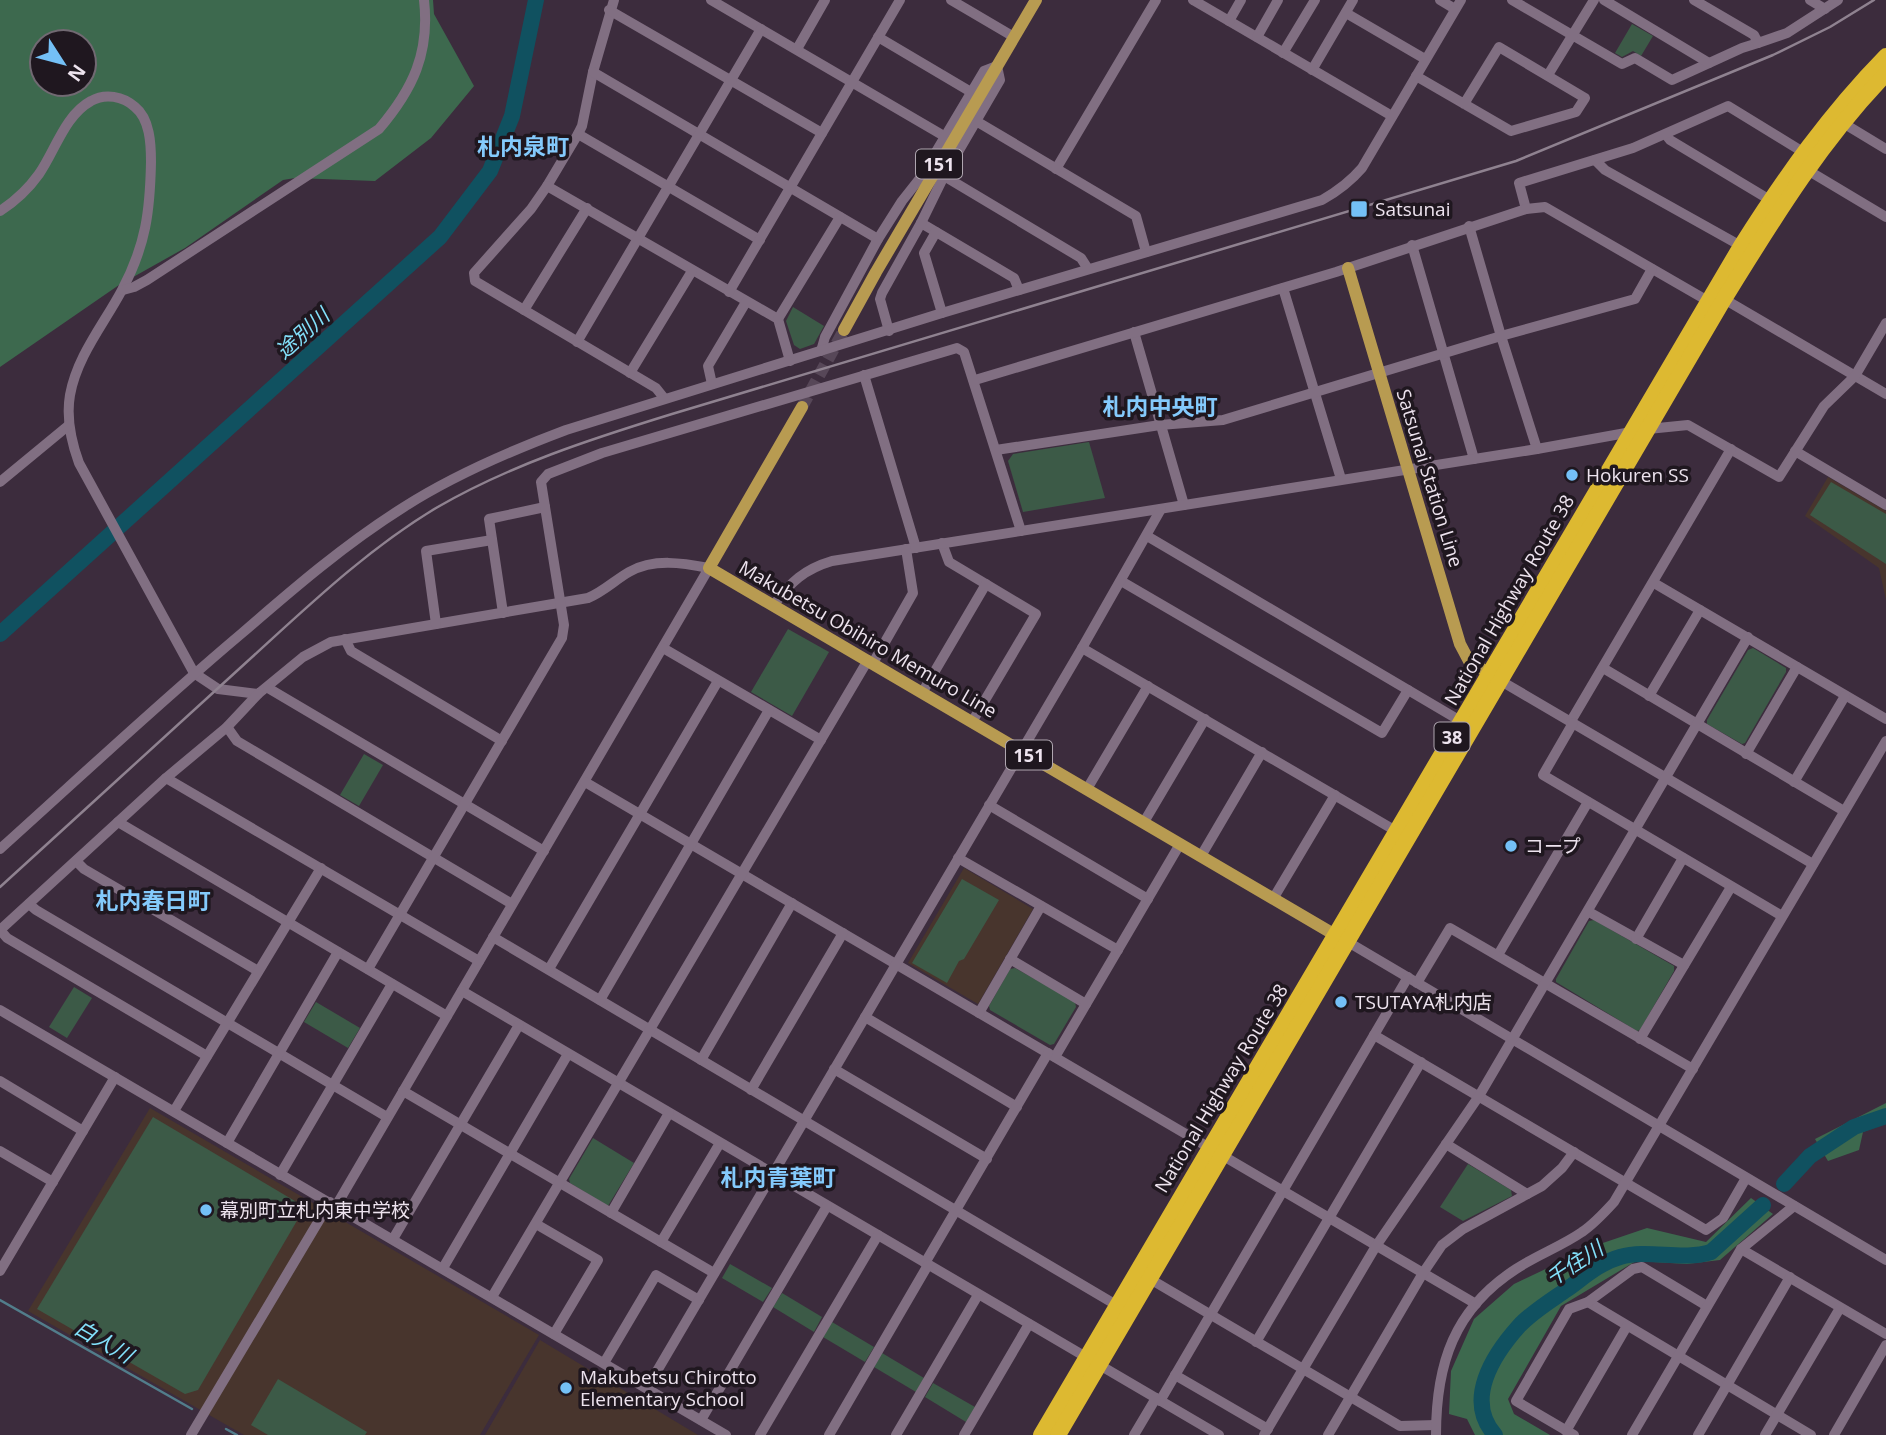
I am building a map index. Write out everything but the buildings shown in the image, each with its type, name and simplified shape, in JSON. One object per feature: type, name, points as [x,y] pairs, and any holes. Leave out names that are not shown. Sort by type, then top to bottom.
[{"type":"highway","name":"National Highway Route 38","points":[[1058,1435],[1118,1306],[1216,1152],[1342,939],[1495,677],[1631,433],[1827,121],[1886,55]]},
{"type":"highway","name":"National Highway Route 38","points":[[1495,677],[1648,429],[1716,300],[1741,246],[1770,200],[1802,162],[1843,123],[1886,74]]},
{"type":"highway","name":"National Highway Route 38","points":[[1342,939],[1396,831],[1467,725]]},
{"type":"highway","name":"National Highway Route 38","points":[[1041,1435],[1150,1279],[1216,1152]]},
{"type":"main road","name":"151","points":[[844,330],[1036,0]]},
{"type":"main road","name":"Satsunai Station Line","points":[[1348,268],[1460,644],[1469,661],[1495,677]]},
{"type":"main road","name":"Makubetsu Obihiro Memuro Line","points":[[802,407],[709,568],[1342,939]]},
{"type":"street","points":[[122,290],[147,280],[379,129],[401,103],[422,51],[427,26],[424,0]]},
{"type":"street","points":[[711,0],[944,136]]},
{"type":"street","points":[[797,49],[825,0]]},
{"type":"street","points":[[729,292],[900,0]]},
{"type":"street","points":[[1056,169],[1156,0]]},
{"type":"street","points":[[1194,0],[1392,116]]},
{"type":"street","points":[[1229,21],[1241,0]]},
{"type":"street","points":[[1257,37],[1278,0]]},
{"type":"street","points":[[1283,53],[1315,0]]},
{"type":"street","points":[[1312,70],[1353,0]]},
{"type":"street","points":[[0,849],[194,673],[340,551],[405,506],[464,473],[566,429],[1322,200],[1347,184],[1362,168],[1458,5],[1440,0]]},
{"type":"street","points":[[1512,0],[1622,64],[1635,58],[1672,80],[1787,33],[1838,0]]},
{"type":"street","points":[[1548,75],[1594,0]]},
{"type":"street","points":[[1604,0],[1709,63]]},
{"type":"street","points":[[1694,0],[1754,35],[1758,43]]},
{"type":"street","points":[[1714,12],[1721,0]]},
{"type":"street","points":[[1810,0],[1825,9]]},
{"type":"street","points":[[955,1],[1014,37]]},
{"type":"street","points":[[664,398],[656,388],[475,281],[474,273],[548,186],[582,126],[593,72],[612,5],[822,133]]},
{"type":"street","points":[[1346,13],[1425,59]]},
{"type":"street","points":[[577,342],[761,29]]},
{"type":"street","points":[[878,37],[971,92]]},
{"type":"street","points":[[1416,76],[1464,104],[1511,131],[1576,112],[1585,98],[1499,47],[1464,104]]},
{"type":"street","points":[[821,351],[825,337],[878,239],[921,177],[984,71],[997,66],[1000,80],[944,176],[882,293],[880,299],[889,331]]},
{"type":"street","points":[[593,72],[878,239]]},
{"type":"street","points":[[0,211],[22,194],[38,176],[79,109],[92,100],[106,96],[119,97],[139,110],[147,124],[151,150],[150,207],[141,249],[75,377],[70,396],[69,425],[76,455],[194,673],[218,689],[258,694]]},
{"type":"street","points":[[1527,209],[1520,183],[1633,148],[1727,106],[1802,162],[1886,217]]},
{"type":"street","points":[[976,121],[1136,216],[1146,252]]},
{"type":"street","points":[[1843,123],[1886,149]]},
{"type":"street","points":[[578,134],[760,240]]},
{"type":"street","points":[[1666,135],[1670,140],[1770,200]]},
{"type":"street","points":[[1595,160],[1605,170],[1741,246]]},
{"type":"street","points":[[944,176],[1081,258],[1088,269]]},
{"type":"street","points":[[548,186],[778,319],[790,361]]},
{"type":"street","points":[[975,380],[1348,268],[1469,226],[1527,209],[1545,207],[1652,269],[1716,300],[1886,394]]},
{"type":"street","points":[[524,310],[587,208]]},
{"type":"street","points":[[778,319],[840,217]]},
{"type":"street","points":[[921,223],[1014,278],[1019,290]]},
{"type":"street","points":[[1469,226],[1537,449]]},
{"type":"street","points":[[936,232],[924,253],[942,313]]},
{"type":"street","points":[[1412,246],[1474,459]]},
{"type":"street","points":[[996,450],[1160,425],[1223,420],[1635,299],[1652,269]]},
{"type":"street","points":[[630,373],[692,271]]},
{"type":"street","points":[[1283,288],[1341,479]]},
{"type":"street","points":[[712,384],[708,366],[746,302]]},
{"type":"street","points":[[774,605],[790,583],[817,565],[1648,429],[1688,425],[1779,477],[1824,406],[1855,376],[1886,323]]},
{"type":"street","points":[[1133,332],[1184,505]]},
{"type":"street","points":[[368,969],[562,638],[564,625],[541,482],[548,474],[602,453],[957,348],[964,352],[975,380],[1021,531]]},
{"type":"street","points":[[492,1297],[821,740],[913,593],[911,549],[864,375]]},
{"type":"street","points":[[0,482],[69,425]]},
{"type":"street","points":[[1731,449],[1543,775],[1782,916]]},
{"type":"street","points":[[1795,451],[1886,505]]},
{"type":"street","points":[[503,614],[489,519],[545,507]]},
{"type":"street","points":[[647,1388],[1083,648],[1161,509]]},
{"type":"street","points":[[1147,536],[1467,725]]},
{"type":"street","points":[[436,624],[426,551],[492,540]]},
{"type":"street","points":[[942,543],[949,562],[1036,614],[972,722]]},
{"type":"street","points":[[191,1435],[403,1091],[709,568],[681,563],[649,565],[631,570],[597,594],[561,604],[331,642],[303,657],[258,694],[227,727],[166,778],[0,930],[7,938],[207,1056]]},
{"type":"street","points":[[1121,581],[1382,733],[1408,690]]},
{"type":"street","points":[[1654,583],[1886,719]]},
{"type":"street","points":[[922,693],[986,584]]},
{"type":"street","points":[[1649,696],[1700,610]]},
{"type":"street","points":[[1175,1375],[1266,1432],[1376,1246],[1479,1096],[1513,1040],[1748,637]]},
{"type":"street","points":[[345,639],[351,652],[502,741]]},
{"type":"street","points":[[1083,648],[1396,831]]},
{"type":"street","points":[[663,649],[821,740]]},
{"type":"street","points":[[1746,754],[1797,667]]},
{"type":"street","points":[[1603,668],[1844,811]]},
{"type":"street","points":[[1495,677],[1813,864]]},
{"type":"street","points":[[549,970],[718,681]]},
{"type":"street","points":[[1087,789],[1148,686]]},
{"type":"street","points":[[268,688],[544,850]]},
{"type":"street","points":[[1794,782],[1845,696]]},
{"type":"street","points":[[600,1000],[769,710]]},
{"type":"street","points":[[1144,822],[1205,719]]},
{"type":"street","points":[[227,727],[236,741],[512,904]]},
{"type":"street","points":[[1150,1279],[1349,1397],[1397,1431],[1436,1430],[1437,1399],[1445,1355],[1452,1338],[1488,1289],[1517,1268],[1582,1232],[1610,1207],[1886,741]]},
{"type":"street","points":[[1201,856],[1262,752]]},
{"type":"street","points":[[166,778],[479,961]]},
{"type":"street","points":[[584,782],[1476,1304]]},
{"type":"street","points":[[1273,899],[1335,794]]},
{"type":"street","points":[[1498,955],[1588,802]]},
{"type":"street","points":[[989,805],[1148,899]]},
{"type":"street","points":[[118,822],[447,1016]]},
{"type":"street","points":[[829,1435],[1017,1107],[1086,1004],[1180,844]]},
{"type":"street","points":[[958,858],[1118,950]]},
{"type":"street","points":[[1636,939],[1683,859]]},
{"type":"street","points":[[76,861],[84,869],[258,971]]},
{"type":"street","points":[[174,1111],[321,868]]},
{"type":"street","points":[[1640,1039],[1731,887]]},
{"type":"street","points":[[701,1060],[792,903]]},
{"type":"street","points":[[29,904],[387,1117]]},
{"type":"street","points":[[979,1013],[1041,906]]},
{"type":"street","points":[[1589,912],[1684,965]]},
{"type":"street","points":[[1134,1435],[1175,1375],[1374,1035],[1450,928],[1693,1069]]},
{"type":"street","points":[[751,1090],[843,933]]},
{"type":"street","points":[[493,937],[1118,1306]]},
{"type":"street","points":[[1342,939],[1886,1260]]},
{"type":"street","points":[[227,1143],[338,952]]},
{"type":"street","points":[[1010,959],[1086,1004]]},
{"type":"street","points":[[280,1175],[393,984]]},
{"type":"street","points":[[462,991],[1158,1399],[1204,1431],[1219,1435]]},
{"type":"street","points":[[0,1010],[726,1435]]},
{"type":"street","points":[[865,1017],[1017,1107]]},
{"type":"street","points":[[393,1238],[519,1025]]},
{"type":"street","points":[[1374,1035],[1706,1230],[1723,1218],[1746,1178]]},
{"type":"street","points":[[443,1268],[568,1054]]},
{"type":"street","points":[[1256,1342],[1421,1062]]},
{"type":"street","points":[[834,1069],[987,1159]]},
{"type":"street","points":[[0,1271],[115,1077]]},
{"type":"street","points":[[0,1081],[83,1131]]},
{"type":"street","points":[[403,1091],[714,1273]]},
{"type":"street","points":[[611,1213],[669,1113]]},
{"type":"street","points":[[661,1242],[720,1143]]},
{"type":"street","points":[[1446,1144],[1527,1194]]},
{"type":"street","points":[[0,1151],[53,1182]]},
{"type":"street","points":[[1328,1435],[1442,1245],[1463,1229],[1542,1186],[1562,1168],[1574,1152]]},
{"type":"street","points":[[701,1420],[827,1206]]},
{"type":"street","points":[[1632,1435],[1741,1249],[1794,1206]]},
{"type":"street","points":[[536,1224],[598,1260],[554,1334]]},
{"type":"street","points":[[760,1435],[878,1236]]},
{"type":"street","points":[[1741,1249],[1886,1335]]},
{"type":"street","points":[[1627,1326],[1570,1433],[1516,1401],[1569,1309],[1588,1302],[1633,1269],[1642,1267],[1707,1306]]},
{"type":"street","points":[[604,1363],[656,1275],[699,1300]]},
{"type":"street","points":[[1698,1435],[1790,1277]]},
{"type":"street","points":[[896,1435],[978,1295]]},
{"type":"street","points":[[1588,1302],[1811,1435]]},
{"type":"street","points":[[1765,1435],[1840,1308]]},
{"type":"street","points":[[964,1435],[1029,1324]]},
{"type":"street","points":[[1834,1435],[1886,1345]]},
{"type":"shaded area","points":[[1828,477],[1886,511],[1886,600],[1879,568],[1805,516]]},
{"type":"shaded area","points":[[964,868],[1033,909],[978,1004],[908,963]]},
{"type":"shaded area","name":"幕別町立札内東中学校","points":[[150,1108],[539,1335],[480,1435],[244,1435],[28,1311]]},
{"type":"shaded area","name":"Makubetsu Chirotto Elementary School","points":[[540,1340],[698,1435],[485,1435]]},
{"type":"green space","points":[[0,0],[433,0],[434,14],[474,86],[431,138],[375,181],[295,178],[283,180],[185,248],[119,285],[0,367]]},
{"type":"green space","points":[[1632,24],[1653,36],[1641,56],[1633,51],[1622,57],[1615,53]]},
{"type":"green space","points":[[793,307],[824,326],[814,344],[800,349],[794,345],[786,321]]},
{"type":"green space","points":[[1089,442],[1105,498],[1023,512],[1008,461],[1013,454]]},
{"type":"green space","points":[[1831,482],[1886,514],[1886,564],[1810,515]]},
{"type":"green space","points":[[788,629],[829,652],[792,716],[751,692]]},
{"type":"green space","points":[[1753,648],[1786,668],[1786,672],[1742,744],[1707,724],[1707,720],[1748,650]]},
{"type":"green space","points":[[364,754],[383,765],[359,806],[340,795]]},
{"type":"green space","points":[[962,879],[999,900],[947,983],[912,963]]},
{"type":"green space","points":[[1594,920],[1674,966],[1674,971],[1640,1030],[1637,1031],[1556,982],[1589,921]]},
{"type":"green space","points":[[1015,968],[1075,1002],[1076,1007],[1054,1044],[1050,1045],[990,1010],[989,1006],[1010,969]]},
{"type":"green space","points":[[74,987],[92,998],[67,1038],[49,1027]]},
{"type":"green space","points":[[316,1002],[360,1028],[348,1048],[304,1022]]},
{"type":"green space","points":[[1886,1103],[1886,1123],[1863,1132],[1859,1150],[1828,1161],[1815,1139]]},
{"type":"green space","points":[[153,1117],[305,1207],[198,1390],[185,1394],[37,1309]]},
{"type":"green space","points":[[593,1138],[634,1163],[608,1206],[570,1183],[569,1179]]},
{"type":"green space","points":[[1468,1164],[1511,1190],[1512,1196],[1463,1221],[1440,1207]]},
{"type":"green space","points":[[1751,1198],[1773,1214],[1720,1260],[1687,1264],[1636,1261],[1561,1306],[1508,1399],[1514,1414],[1550,1435],[1475,1435],[1467,1419],[1449,1414],[1451,1371],[1474,1319],[1514,1284],[1594,1246],[1647,1228],[1706,1242]]},
{"type":"green space","points":[[730,1264],[772,1288],[763,1302],[722,1278]]},
{"type":"green space","points":[[782,1293],[822,1317],[814,1332],[773,1307]]},
{"type":"green space","points":[[832,1322],[874,1347],[865,1362],[823,1337]]},
{"type":"green space","points":[[882,1353],[924,1378],[916,1392],[874,1367]]},
{"type":"green space","points":[[278,1379],[367,1432],[365,1435],[268,1435],[251,1425]]},
{"type":"green space","points":[[933,1383],[975,1407],[966,1422],[925,1397]]},
{"type":"waterway","name":"途別川","points":[[0,634],[440,237],[490,171],[512,116],[536,0]]},
{"type":"waterway","name":"千住川","points":[[1784,1184],[1810,1156],[1854,1127],[1886,1116]]},
{"type":"waterway","name":"千住川","points":[[1495,1435],[1486,1421],[1482,1407],[1486,1378],[1500,1350],[1530,1316],[1591,1271],[1620,1257],[1711,1252],[1763,1205]]},
{"type":"waterway","name":"白人川","points":[[0,1300],[192,1409]]},
{"type":"waterway","name":"白人川","points":[[226,1429],[237,1435]]},
{"type":"tunnel","points":[[802,407],[844,330]]},
{"type":"railway","points":[[0,887],[358,563],[436,508],[493,479],[581,443],[672,414],[1516,161],[1773,55],[1830,27],[1874,0]]},
{"type":"place","name":"Satsunai","points":[[1359,209]]},
{"type":"place","name":"Hokuren SS","points":[[1572,475]]},
{"type":"place","name":"コープ","points":[[1511,846]]},
{"type":"place","name":"TSUTAYA札内店","points":[[1341,1002]]},
{"type":"place","name":"幕別町立札内東中学校","points":[[206,1210]]},
{"type":"place","name":"Makubetsu Chirotto Elementary School","points":[[566,1388]]},
{"type":"district","name":"札内泉町","points":[[523,146]]},
{"type":"district","name":"札内中央町","points":[[1160,406]]},
{"type":"district","name":"札内春日町","points":[[153,900]]},
{"type":"district","name":"札内青葉町","points":[[778,1177]]}]
